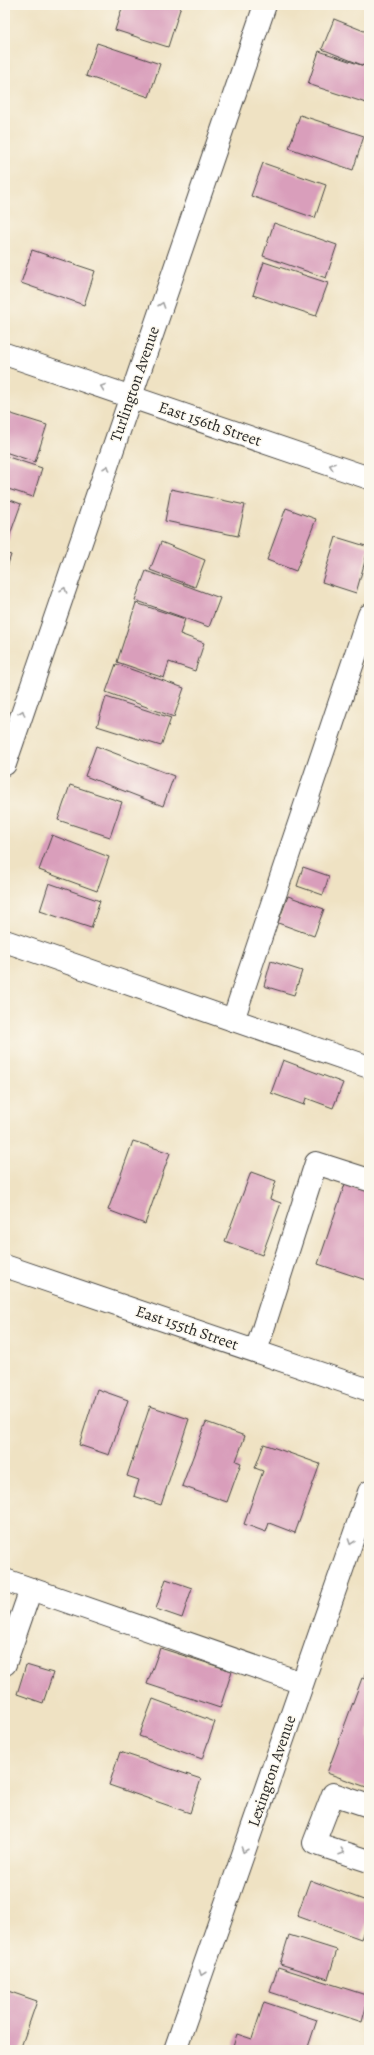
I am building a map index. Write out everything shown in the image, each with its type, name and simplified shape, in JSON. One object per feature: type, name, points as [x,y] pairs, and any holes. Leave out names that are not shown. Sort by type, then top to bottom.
[{"type":"street","name":"Turlington Avenue","points":[[5,764],[265,5]]},
{"type":"street","name":"East 156th Street","points":[[5,354],[369,478]]},
{"type":"street","points":[[233,1020],[369,615]]},
{"type":"street","points":[[5,941],[369,1067]]},
{"type":"street","points":[[256,1351],[316,1163],[369,1180]]},
{"type":"street","name":"East 155th Street","points":[[5,1266],[369,1390]]},
{"type":"street","name":"Lexington Avenue","points":[[175,2050],[369,1492]]},
{"type":"street","points":[[5,1580],[302,1683]]},
{"type":"street","points":[[5,1664],[31,1589]]},
{"type":"street","points":[[369,1806],[333,1794],[314,1842],[369,1861]]},
{"type":"building","points":[[123,5],[181,6],[168,47],[115,30]]},
{"type":"building","points":[[334,19],[369,33],[369,104],[308,84],[319,51],[367,67],[322,49]]},
{"type":"building","points":[[97,43],[160,64],[149,97],[86,76]]},
{"type":"building","points":[[300,115],[364,136],[353,170],[289,148]]},
{"type":"building","points":[[263,163],[326,185],[315,218],[251,196]]},
{"type":"building","points":[[274,223],[337,245],[326,278],[263,256]]},
{"type":"building","points":[[32,250],[95,271],[84,305],[21,283]]},
{"type":"building","points":[[264,262],[328,283],[316,316],[253,295]]},
{"type":"building","points":[[5,412],[47,425],[35,462],[5,452]]},
{"type":"building","points":[[5,456],[42,468],[33,497],[5,488]]},
{"type":"building","points":[[171,489],[245,505],[238,536],[165,521]]},
{"type":"building","points":[[5,498],[21,504],[8,540],[5,539]]},
{"type":"building","points":[[286,508],[316,519],[296,571],[267,560]]},
{"type":"building","points":[[336,537],[369,547],[356,593],[322,582]]},
{"type":"building","points":[[161,542],[205,560],[195,587],[150,570]]},
{"type":"building","points":[[5,553],[11,555],[5,573]]},
{"type":"building","points":[[146,571],[220,598],[209,627],[135,600]]},
{"type":"building","points":[[136,603],[185,619],[180,634],[204,643],[195,671],[169,662],[164,678],[117,662]]},
{"type":"building","points":[[116,664],[184,688],[174,717],[106,692]]},
{"type":"building","points":[[106,697],[171,718],[161,746],[97,726]]},
{"type":"building","points":[[96,746],[174,776],[163,806],[85,776]]},
{"type":"building","points":[[70,785],[122,802],[110,837],[58,820]]},
{"type":"building","points":[[52,835],[109,857],[97,891],[39,870]]},
{"type":"building","points":[[303,867],[329,876],[323,895],[297,886]]},
{"type":"building","points":[[49,883],[100,901],[91,928],[40,911]]},
{"type":"building","points":[[288,896],[324,909],[314,936],[278,923]]},
{"type":"building","points":[[271,961],[302,971],[294,995],[264,986]]},
{"type":"building","points":[[283,1060],[343,1083],[333,1108],[306,1098],[304,1105],[271,1093]]},
{"type":"building","points":[[133,1141],[170,1153],[145,1224],[108,1210]]},
{"type":"building","points":[[251,1172],[276,1181],[270,1199],[281,1203],[262,1255],[225,1241]]},
{"type":"building","points":[[345,1184],[369,1192],[369,1281],[318,1264]]},
{"type":"building","points":[[97,1389],[128,1400],[109,1455],[79,1445]]},
{"type":"building","points":[[150,1406],[189,1419],[161,1505],[134,1496],[139,1480],[127,1476]]},
{"type":"building","points":[[206,1422],[245,1436],[236,1461],[241,1463],[227,1502],[182,1486]]},
{"type":"building","points":[[264,1444],[320,1464],[295,1533],[269,1523],[266,1532],[244,1524],[263,1471],[255,1468]]},
{"type":"building","points":[[166,1579],[192,1588],[182,1618],[156,1609]]},
{"type":"building","points":[[160,1648],[232,1671],[220,1708],[147,1684]]},
{"type":"building","points":[[369,1662],[369,1679],[364,1677]]},
{"type":"building","points":[[26,1665],[53,1673],[43,1703],[17,1694]]},
{"type":"building","points":[[362,1678],[369,1681],[369,1788],[327,1773]]},
{"type":"building","points":[[153,1699],[215,1722],[202,1759],[139,1736]]},
{"type":"building","points":[[120,1752],[201,1779],[190,1813],[109,1785]]},
{"type":"building","points":[[310,1880],[369,1902],[369,1916],[361,1939],[297,1916]]},
{"type":"building","points":[[289,1935],[337,1950],[328,1979],[280,1964]]},
{"type":"building","points":[[278,1967],[369,1996],[362,2022],[270,1992]]},
{"type":"building","points":[[5,1990],[37,2001],[20,2050],[5,2050]]},
{"type":"building","points":[[264,2002],[317,2020],[307,2050],[232,2050],[237,2034],[252,2039]]}]
